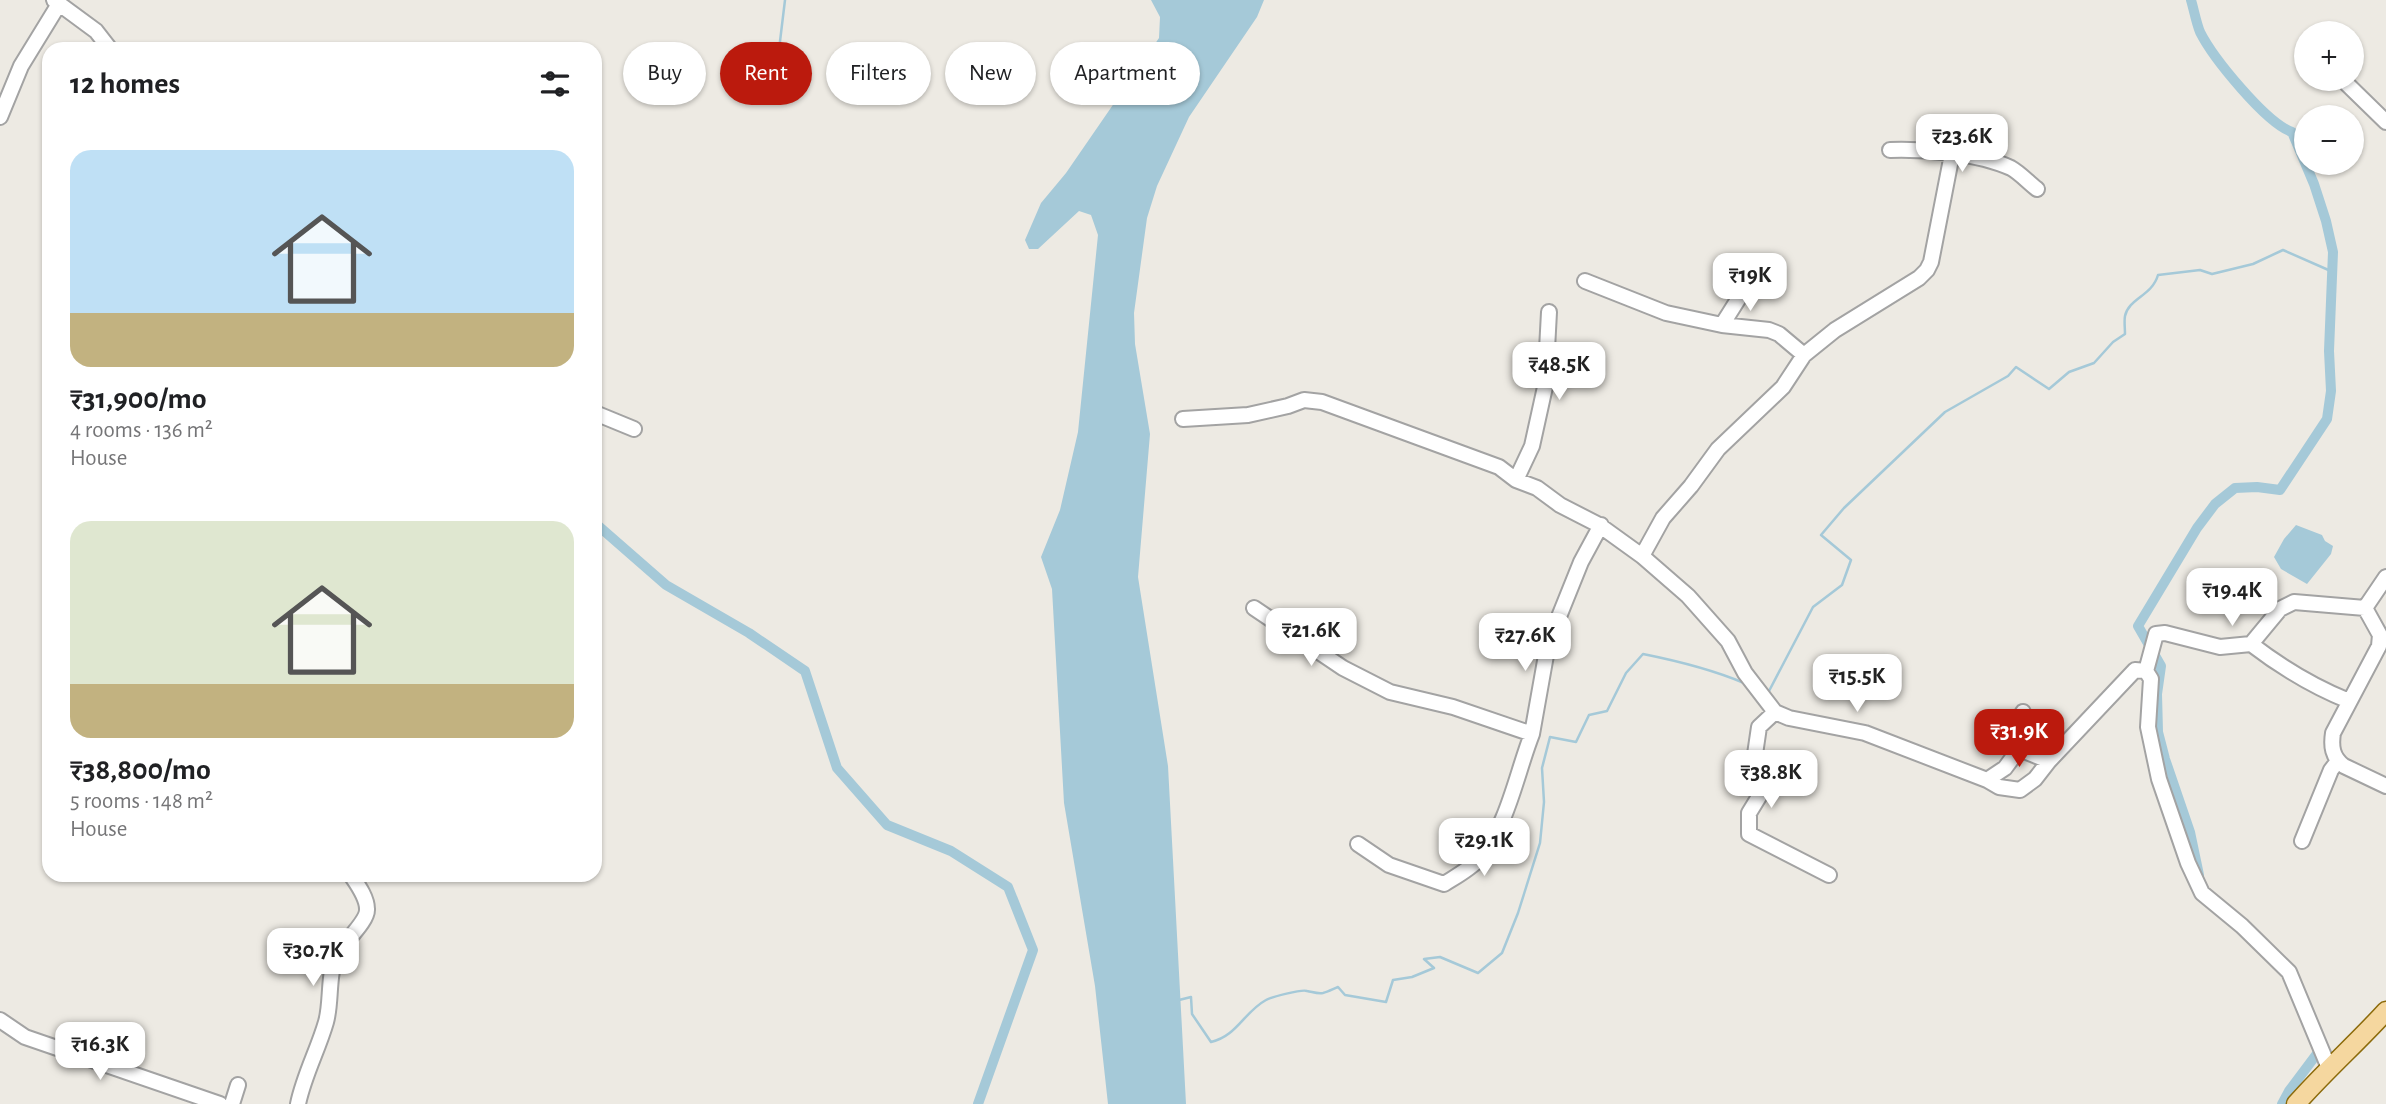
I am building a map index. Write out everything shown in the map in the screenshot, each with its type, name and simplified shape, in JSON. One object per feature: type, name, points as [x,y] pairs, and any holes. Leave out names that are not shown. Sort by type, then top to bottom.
[{"type":"main road","points":[[2296,1104],[2327,1063],[2360,1040],[2386,1011]]},
{"type":"street","points":[[0,117],[21,66],[57,2],[96,32],[104,42]]},
{"type":"street","points":[[2354,91],[2386,122]]},
{"type":"street","points":[[1891,150],[1925,149],[1976,158],[2012,169],[2037,189]]},
{"type":"street","points":[[1642,556],[1663,518],[1718,449],[1783,387],[1804,355],[1835,330],[1919,278],[1927,270],[1931,262],[1952,154]]},
{"type":"street","points":[[1585,281],[1666,313],[1722,325],[1769,330],[1779,334],[1804,355]]},
{"type":"street","points":[[1722,325],[1749,282]]},
{"type":"street","points":[[1516,480],[1532,446],[1545,387],[1549,312]]},
{"type":"street","points":[[1183,419],[1248,415],[1304,400],[1322,401],[1499,467],[1516,480],[1537,488],[1560,505],[1601,525],[1688,596],[1728,641],[1745,673],[1775,712],[1789,718],[1865,733],[1999,787],[2020,790],[2035,779],[2135,670],[2146,671]]},
{"type":"street","points":[[602,416],[634,429]]},
{"type":"street","points":[[1358,844],[1389,865],[1444,884],[1477,861],[1503,818],[1532,734],[1548,644],[1581,562],[1601,525]]},
{"type":"street","points":[[2365,608],[2386,577]]},
{"type":"street","points":[[2251,644],[2280,609],[2294,602],[2365,608]]},
{"type":"street","points":[[1254,608],[1343,668],[1390,692],[1452,707],[1532,734]]},
{"type":"street","points":[[2365,608],[2380,635],[2379,646],[2333,733],[2331,747],[2338,761],[2386,786]]},
{"type":"street","points":[[2327,1063],[2289,972],[2203,893],[2188,863],[2159,779],[2147,727],[2151,679],[2146,671],[2155,634],[2165,633],[2220,647],[2251,644],[2316,686],[2349,701]]},
{"type":"street","points":[[1775,712],[1759,727],[1754,761],[1761,783],[1760,795],[1749,813],[1749,834],[1829,875]]},
{"type":"street","points":[[2023,712],[2011,734],[2019,749],[2049,761]]},
{"type":"street","points":[[1987,780],[2005,768],[2019,749]]},
{"type":"street","points":[[2302,841],[2331,771],[2338,761]]},
{"type":"street","points":[[298,1104],[308,1066],[326,1023],[335,957],[365,919],[368,911],[355,882]]},
{"type":"street","points":[[0,1020],[25,1037],[220,1104]]},
{"type":"street","points":[[232,1104],[238,1085]]},
{"type":"water","points":[[1151,0],[1264,0],[1257,17],[1200,101],[1200,42],[1156,42],[1159,38],[1160,17]]},
{"type":"water","points":[[1113,105],[1197,105],[1157,186],[1147,218],[1134,313],[1135,344],[1150,434],[1138,577],[1168,766],[1186,1104],[1108,1104],[1095,986],[1064,803],[1052,589],[1041,557],[1060,510],[1078,432],[1098,235],[1091,215],[1079,211],[1038,249],[1029,249],[1025,240],[1041,203],[1066,173]]},
{"type":"water","points":[[2296,525],[2322,535],[2325,541],[2333,546],[2331,554],[2307,584],[2281,569],[2274,557]]},
{"type":"waterway","points":[[780,42],[785,0]]},
{"type":"waterway","points":[[2191,0],[2200,32],[2216,57],[2268,116],[2292,132],[2314,184],[2333,252],[2329,351],[2331,391],[2327,419],[2280,490],[2235,488],[2215,504],[2197,528],[2138,626],[2161,666],[2157,694],[2158,732],[2190,832],[2199,875]]},
{"type":"waterway","points":[[1768,693],[1813,607],[1842,585],[1851,560],[1821,535],[1844,508],[1945,412],[2008,376],[2016,367],[2049,389],[2069,372],[2094,363],[2113,342],[2125,334],[2127,310],[2151,288],[2158,275],[2200,270],[2212,274],[2253,264],[2283,250],[2333,272]]},
{"type":"waterway","points":[[602,529],[666,585],[749,633],[805,671],[837,768],[887,825],[951,851],[1008,887],[1033,950],[978,1104]]},
{"type":"waterway","points":[[1179,1000],[1191,997],[1192,1014],[1211,1042],[1227,1035],[1258,1005],[1280,995],[1304,991],[1323,993],[1338,987],[1345,995],[1386,1002],[1393,980],[1412,977],[1434,968],[1424,959],[1440,957],[1478,973],[1502,953],[1540,843],[1544,802],[1542,768],[1550,737],[1576,742],[1589,715],[1607,711],[1626,673],[1643,654],[1694,666],[1744,683]]},
{"type":"waterway","points":[[2282,1104],[2322,1047]]}]
